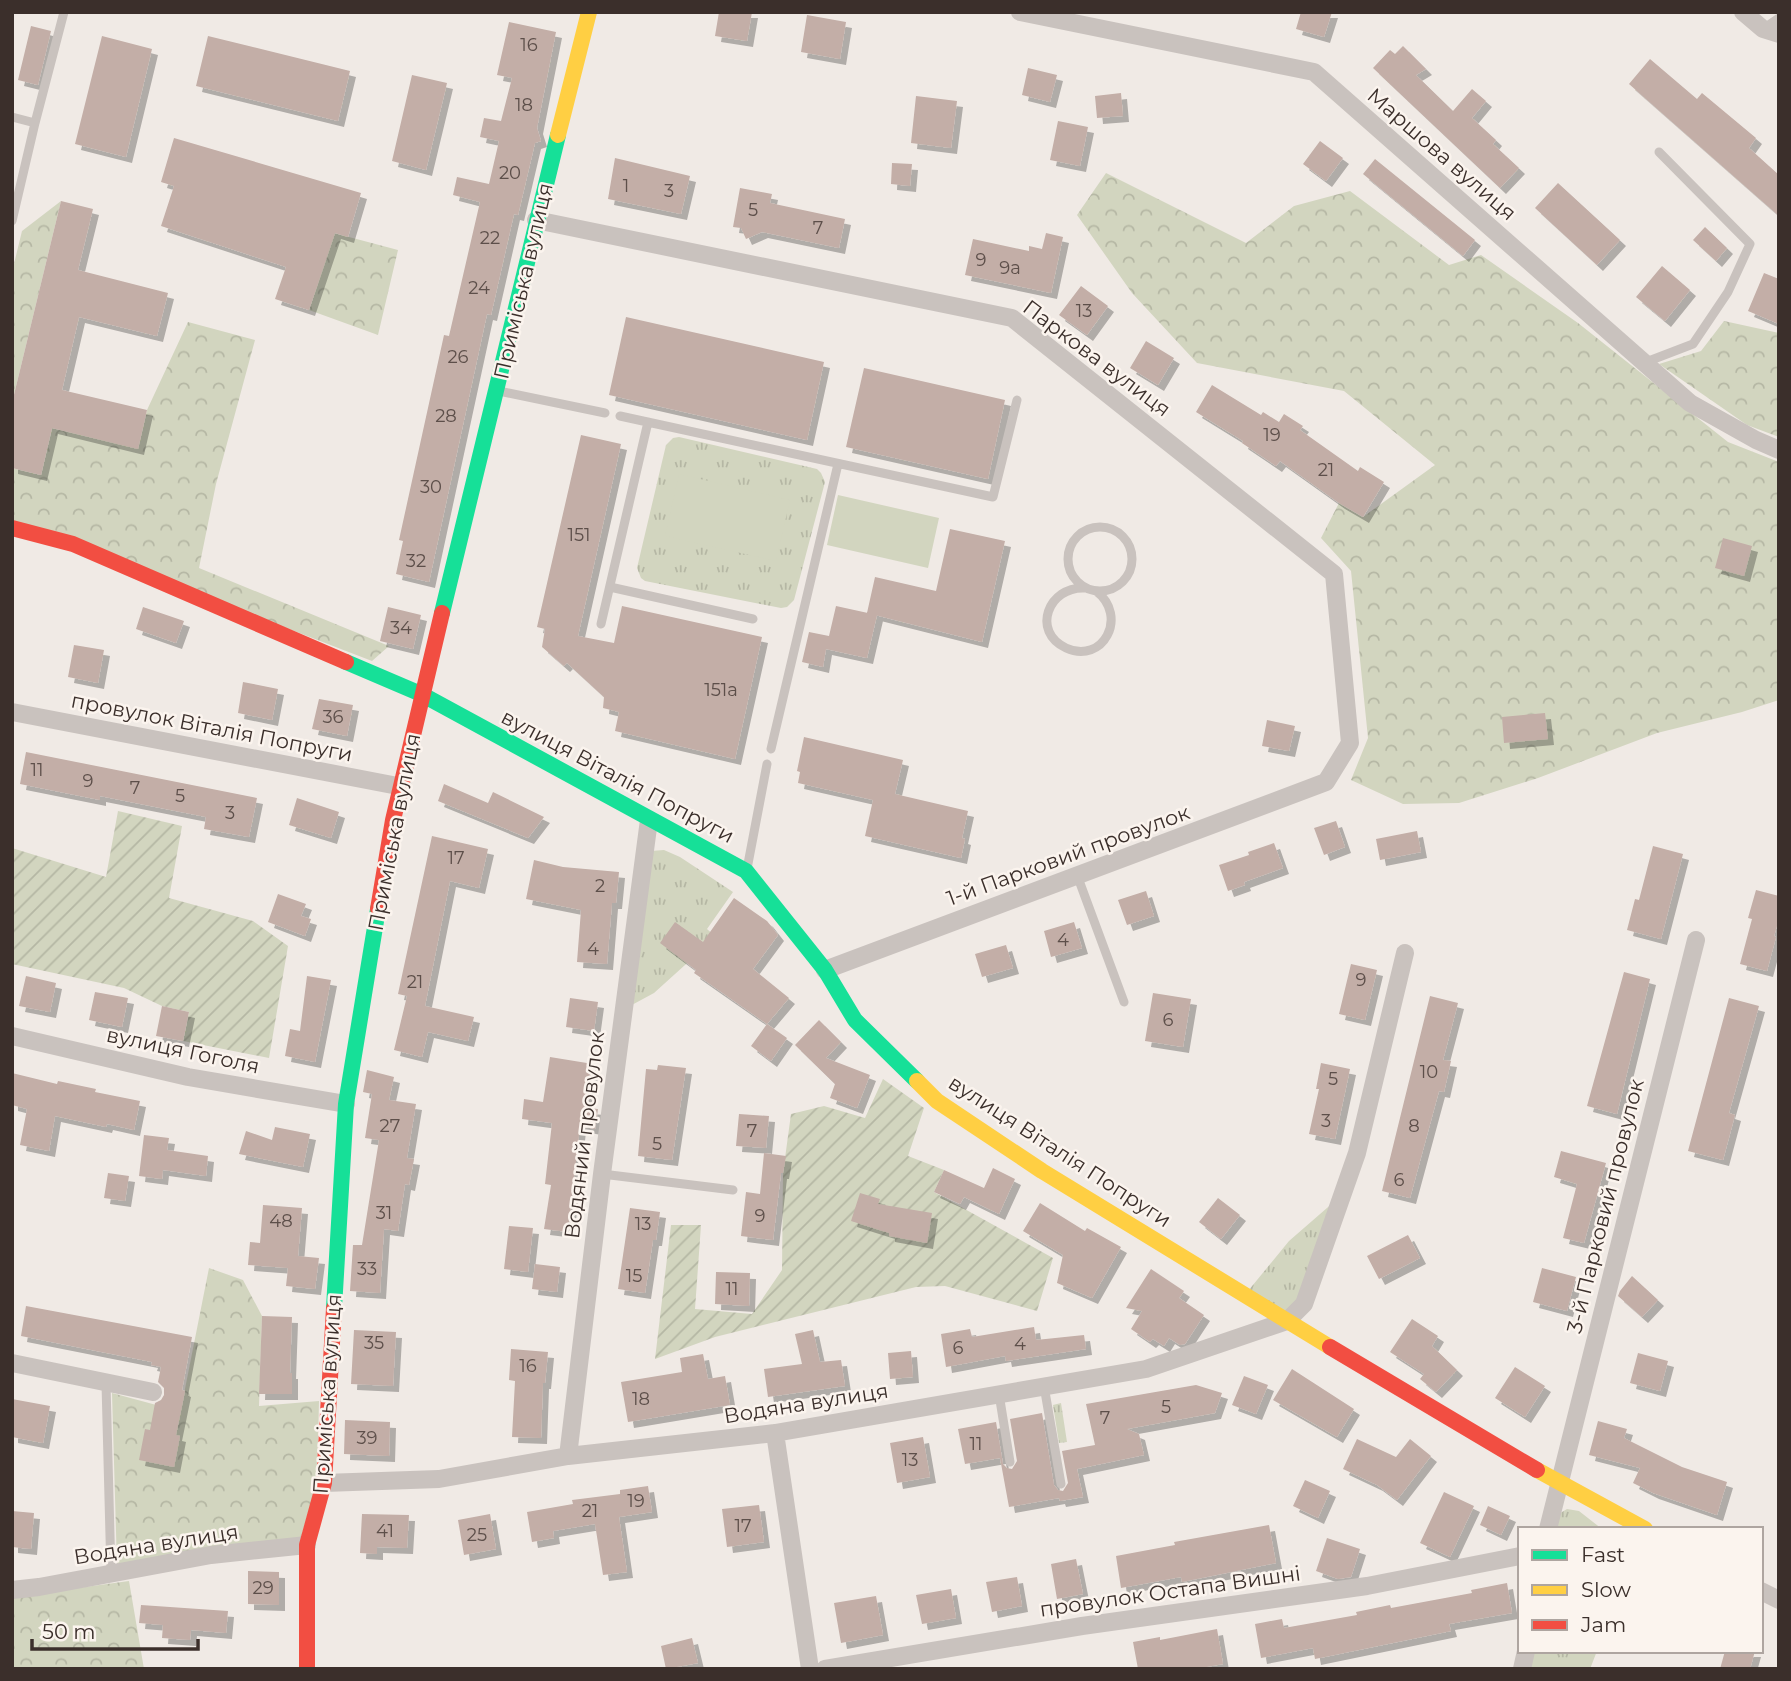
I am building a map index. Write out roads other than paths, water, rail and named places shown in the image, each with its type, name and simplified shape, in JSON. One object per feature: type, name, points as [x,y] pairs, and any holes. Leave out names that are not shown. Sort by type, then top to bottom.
[{"type":"street","name":"Приміська вулиця","points":[[307,1669],[307,1545],[324,1483],[345,1104],[393,820],[403,787],[421,694],[498,391],[536,220],[589,12]]},
{"type":"street","name":"Маршова вулиця","points":[[1020,12],[1314,72],[1690,402],[1756,440],[1779,450]]},
{"type":"street","points":[[1743,12],[1771,32]]},
{"type":"street","name":"Паркова вулиця","points":[[536,220],[1012,318],[1334,574],[1350,743],[1326,782]]},
{"type":"street","name":"вулиця Віталія Попруги","points":[[12,528],[73,544],[421,694],[746,871],[825,970],[855,1020],[937,1101],[1042,1171],[1287,1321],[1558,1483],[1641,1527]]},
{"type":"street","name":"провулок Віталія Попруги","points":[[12,712],[403,787]]},
{"type":"street","name":"1-й Парковий провулок","points":[[825,970],[1326,782]]},
{"type":"street","name":"Водяний провулок","points":[[568,1456],[649,820]]},
{"type":"street","name":"3-й Парковий провулок","points":[[1548,1527],[1696,940]]},
{"type":"street","points":[[1287,1321],[1304,1304],[1357,1153],[1405,953]]},
{"type":"street","name":"вулиця Гоголя","points":[[12,1036],[188,1077],[345,1104]]},
{"type":"street","name":"Водяна вулиця","points":[[324,1483],[439,1479],[568,1456],[775,1433],[1146,1369],[1287,1321]]},
{"type":"street","points":[[12,1363],[153,1392]]},
{"type":"street","points":[[775,1433],[810,1669]]},
{"type":"street","name":"Водяна вулиця","points":[[12,1590],[211,1555],[307,1545]]},
{"type":"street","name":"провулок Остапа Вишні","points":[[825,1669],[1082,1626],[1367,1586],[1518,1556]]},
{"type":"street","points":[[1763,1592],[1779,1600]]},
{"type":"lane","points":[[12,221],[64,12]]},
{"type":"lane","points":[[1771,32],[1779,19]]},
{"type":"lane","points":[[12,117],[35,123]]},
{"type":"lane","points":[[1646,362],[1693,344],[1728,292],[1749,244],[1658,152]]},
{"type":"lane","points":[[498,391],[605,413]]},
{"type":"lane","points":[[620,416],[993,497],[1017,400]]},
{"type":"lane","points":[[601,624],[648,422]]},
{"type":"lane","points":[[771,749],[838,464]]},
{"type":"lane","points":[[1090,589],[1066,590],[1051,604],[1048,624],[1056,642],[1065,648],[1084,651],[1094,648],[1108,635],[1112,615],[1103,597],[1090,589],[1071,573],[1069,553],[1072,544],[1086,530],[1106,527],[1124,536],[1129,545],[1132,565],[1123,582],[1105,591],[1090,589]]},
{"type":"lane","points":[[610,587],[753,620]]},
{"type":"lane","points":[[746,871],[767,764]]},
{"type":"lane","points":[[1077,875],[1124,1002]]},
{"type":"lane","points":[[602,1174],[733,1190]]},
{"type":"lane","points":[[106,1384],[111,1574]]},
{"type":"lane","points":[[1044,1387],[1062,1484]]},
{"type":"lane","points":[[999,1394],[1010,1462]]}]
